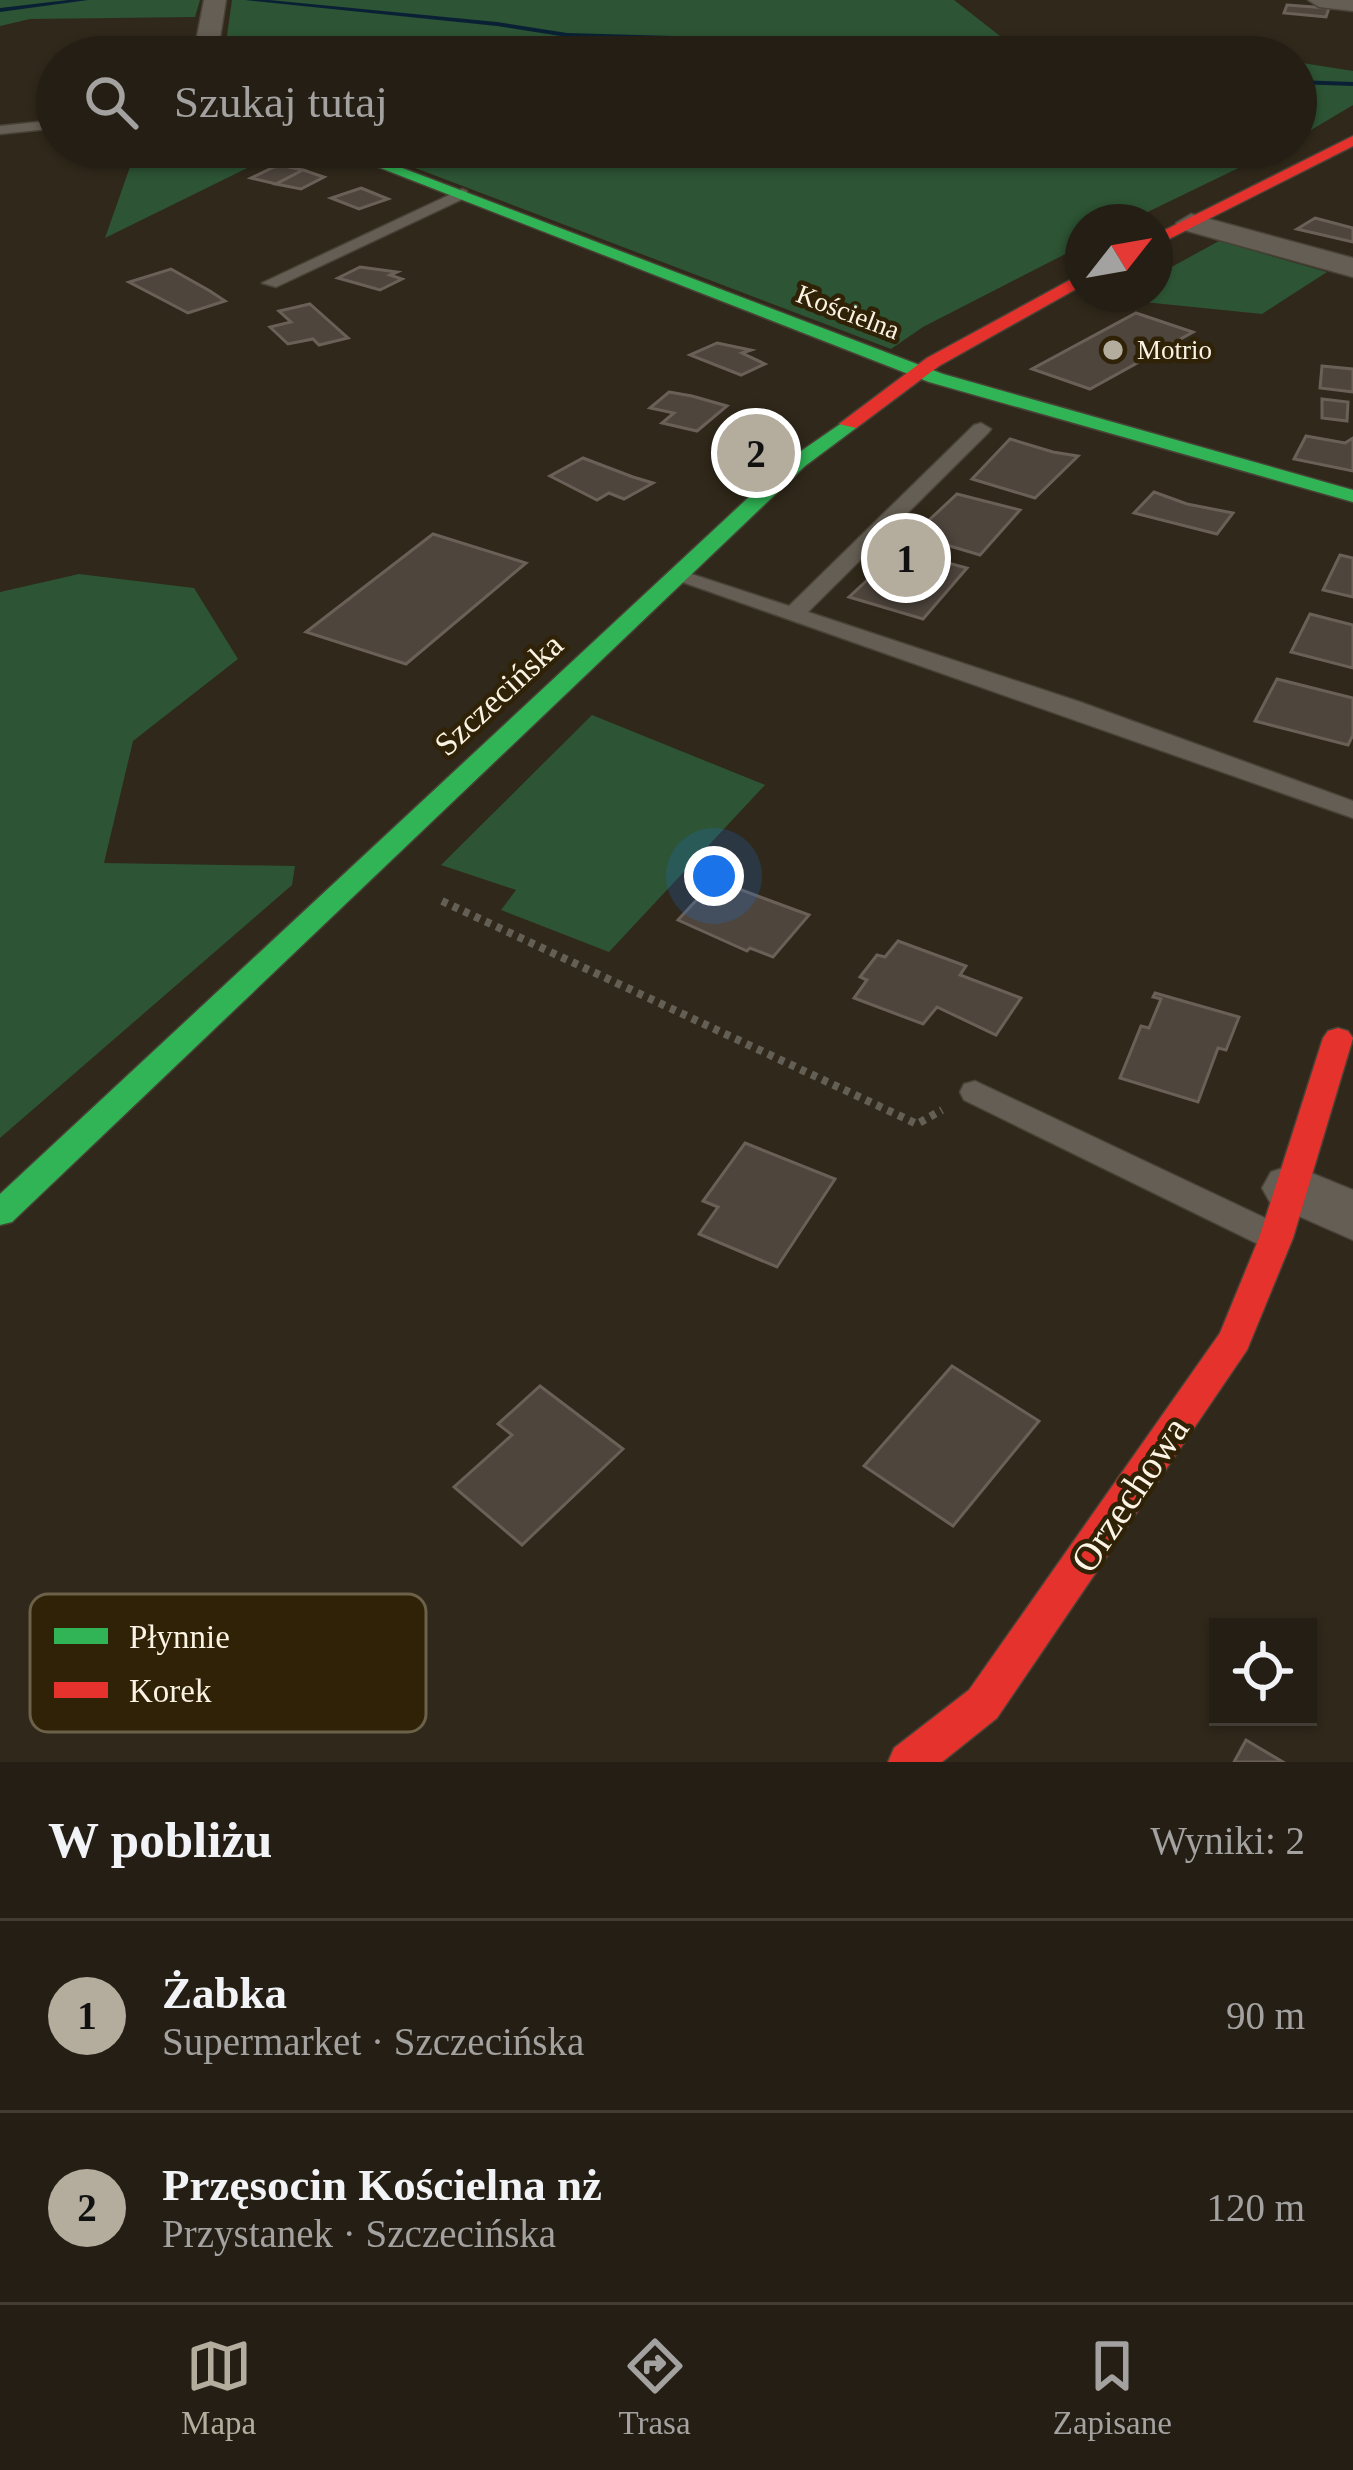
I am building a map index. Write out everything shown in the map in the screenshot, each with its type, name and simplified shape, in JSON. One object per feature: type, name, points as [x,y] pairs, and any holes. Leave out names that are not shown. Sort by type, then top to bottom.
[{"type":"street","points":[[209,36],[215,0]]},
{"type":"street","points":[[1319,0],[1353,4]]},
{"type":"street","points":[[1317,158],[1353,140]]},
{"type":"street","name":"Kościelna","points":[[391,168],[918,371],[1353,496]]},
{"type":"street","points":[[1173,232],[1298,168]]},
{"type":"street","points":[[1191,223],[1353,267]]},
{"type":"street","name":"Szczecińska","points":[[0,1213],[798,462],[918,371],[1065,288]]},
{"type":"street","name":"Orzechowa","points":[[909,1762],[983,1704],[1235,1340],[1284,1213],[1338,1038]]},
{"type":"street","points":[[1284,1213],[1353,1217]]},
{"type":"lane","points":[[0,130],[36,126]]},
{"type":"lane","points":[[270,283],[462,194]]},
{"type":"lane","points":[[794,614],[981,429]]},
{"type":"lane","points":[[676,576],[1071,707],[1353,810]]},
{"type":"lane","points":[[975,1092],[1284,1213]]},
{"type":"path","points":[[442,901],[917,1124],[975,1092]]},
{"type":"green space","points":[[0,0],[200,0],[195,17],[30,19],[0,26]]},
{"type":"green space","points":[[232,0],[954,0],[1000,36],[227,36]]},
{"type":"green space","points":[[1317,65],[1353,71],[1353,105],[1317,126]]},
{"type":"green space","points":[[130,168],[247,168],[105,238]]},
{"type":"green space","points":[[415,168],[1239,168],[1164,204],[1065,204],[1065,254],[923,327],[891,349]]},
{"type":"green space","points":[[1219,241],[1327,272],[1262,314],[1173,305],[1173,266]]},
{"type":"green space","points":[[79,574],[194,588],[238,659],[133,741],[104,863],[295,866],[292,885],[0,1138],[0,592]]},
{"type":"green space","points":[[592,715],[765,785],[609,952],[501,910],[516,890],[441,865]]},
{"type":"building","points":[[1287,5],[1329,8],[1326,17],[1284,13]]},
{"type":"building","points":[[272,168],[303,170],[276,184],[251,178]]},
{"type":"building","points":[[303,170],[324,177],[301,189],[276,184]]},
{"type":"building","points":[[361,188],[388,199],[359,209],[331,198]]},
{"type":"building","points":[[1315,218],[1353,228],[1353,242],[1297,229]]},
{"type":"building","points":[[360,267],[397,272],[390,275],[402,279],[380,290],[338,278]]},
{"type":"building","points":[[171,269],[225,301],[188,313],[129,282]]},
{"type":"building","points":[[310,304],[348,338],[319,345],[313,339],[288,344],[270,327],[291,322],[279,311]]},
{"type":"building","name":"Motrio","points":[[1136,313],[1193,332],[1090,389],[1032,369]]},
{"type":"building","points":[[717,343],[751,350],[742,353],[765,364],[741,375],[690,355]]},
{"type":"building","points":[[1322,366],[1353,369],[1353,392],[1320,388]]},
{"type":"building","points":[[669,392],[727,406],[697,431],[662,423],[674,413],[650,408]]},
{"type":"building","points":[[1322,399],[1348,402],[1347,421],[1322,418]]},
{"type":"building","points":[[1306,436],[1345,443],[1353,438],[1353,471],[1294,459]]},
{"type":"building","points":[[1010,439],[1078,456],[1035,498],[972,479]]},
{"type":"building","points":[[583,458],[653,483],[624,499],[609,493],[597,500],[550,476]]},
{"type":"building","points":[[1154,492],[1233,513],[1217,534],[1134,513]]},
{"type":"building","points":[[957,494],[1020,510],[980,555],[913,535]]},
{"type":"building","points":[[433,534],[526,563],[406,664],[306,632]]},
{"type":"building","points":[[900,550],[967,568],[923,619],[849,597]]},
{"type":"building","points":[[1340,555],[1353,558],[1353,597],[1323,590]]},
{"type":"building","points":[[1310,614],[1353,625],[1353,668],[1291,652]]},
{"type":"building","points":[[1277,679],[1353,698],[1353,735],[1348,745],[1255,721]]},
{"type":"building","points":[[715,880],[809,915],[773,957],[747,951],[678,920]]},
{"type":"building","points":[[898,941],[966,966],[960,975],[1021,998],[996,1035],[937,1007],[923,1024],[854,998],[867,980],[860,977],[877,955],[885,957]]},
{"type":"building","points":[[1155,993],[1239,1017],[1226,1050],[1218,1048],[1198,1102],[1120,1078],[1141,1026],[1149,1028],[1161,999],[1153,997]]},
{"type":"building","points":[[745,1143],[835,1179],[777,1267],[699,1234],[718,1207],[703,1201]]},
{"type":"building","points":[[952,1366],[1039,1421],[953,1526],[864,1466]]},
{"type":"building","points":[[540,1386],[623,1449],[522,1545],[454,1487],[512,1435],[498,1424]]},
{"type":"building","points":[[1246,1740],[1283,1762],[1234,1762]]},
{"type":"waterway","points":[[0,10],[85,0]]},
{"type":"waterway","points":[[248,0],[602,36]]},
{"type":"waterway","points":[[1317,83],[1353,84]]},
{"type":"traffic: fast","points":[[389,168],[936,378],[1353,496]]},
{"type":"traffic: fast","points":[[0,1213],[798,462],[849,424]]},
{"type":"traffic: jam","points":[[1317,158],[1353,140]]},
{"type":"traffic: jam","points":[[1173,232],[1298,168]]},
{"type":"traffic: jam","points":[[849,424],[933,362],[1065,288]]},
{"type":"traffic: jam","points":[[909,1762],[983,1704],[1235,1340],[1276,1238],[1338,1038]]},
{"type":"place","name":"Motrio","points":[[1113,350]]},
{"type":"place","name":"Przęsocin Kościelna nż","points":[[756,453]]},
{"type":"place","name":"Żabka","points":[[906,558]]}]
